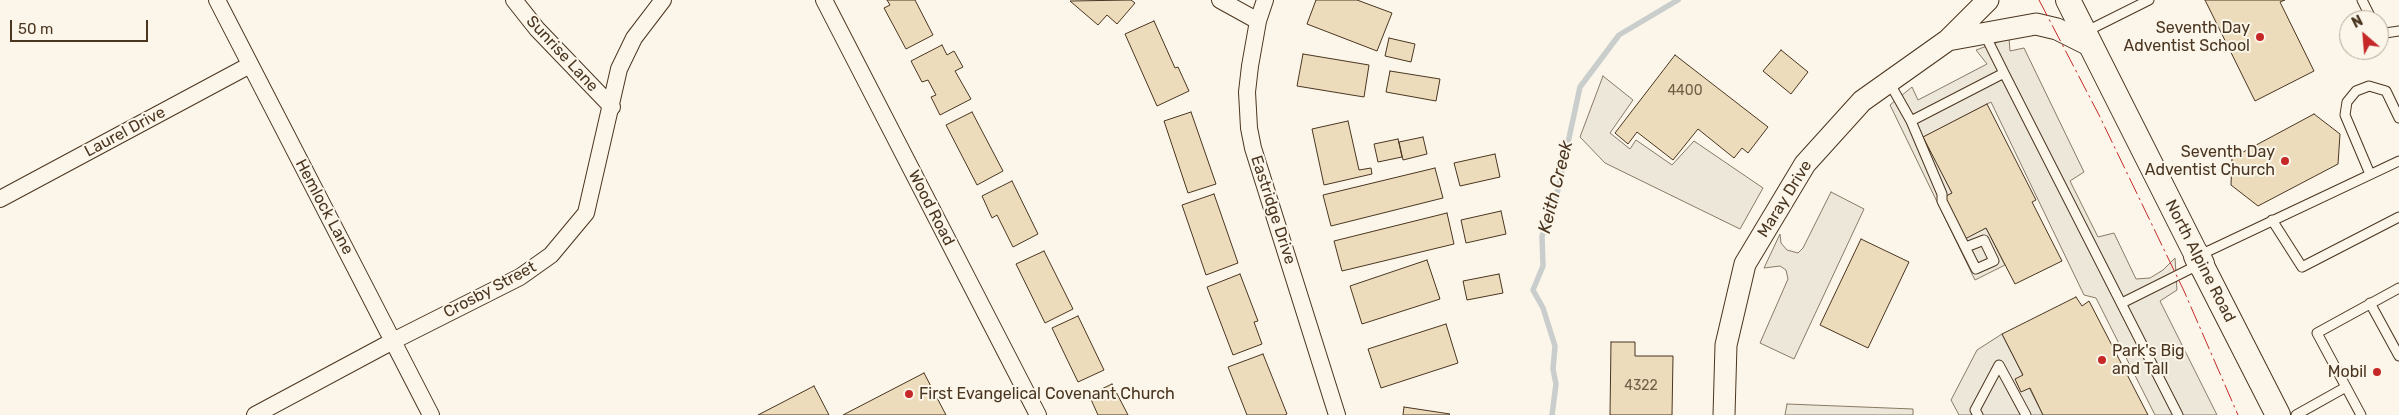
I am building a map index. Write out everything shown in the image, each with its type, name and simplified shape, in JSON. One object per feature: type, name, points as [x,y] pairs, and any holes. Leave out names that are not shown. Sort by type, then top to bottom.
[{"type":"main road","name":"North Alpine Road","points":[[2068,0],[2278,415]]},
{"type":"street","name":"Hemlock Lane","points":[[217,0],[431,415]]},
{"type":"street","name":"Sunrise Lane","points":[[514,0],[537,29],[612,107]]},
{"type":"street","name":"Crosby Street","points":[[255,415],[393,340],[520,277],[551,255],[586,213],[612,107],[619,69],[634,38],[663,0]]},
{"type":"street","name":"Wood Road","points":[[824,0],[1038,415]]},
{"type":"street","points":[[1220,0],[1258,22]]},
{"type":"street","name":"Eastridge Drive","points":[[1265,0],[1258,22],[1247,92],[1249,128],[1253,148],[1337,415]]},
{"type":"street","points":[[1948,40],[1988,0]]},
{"type":"street","points":[[1948,40],[2036,24],[2057,28],[2088,39]]},
{"type":"street","name":"Maray Drive","points":[[1724,415],[1726,345],[1745,264],[1805,164],[1862,101],[1948,40]]},
{"type":"street","name":"Laurel Drive","points":[[0,199],[250,65]]},
{"type":"lane","points":[[2088,39],[2149,0]]},
{"type":"lane","points":[[1984,33],[2178,415]]},
{"type":"lane","points":[[1911,121],[2004,73]]},
{"type":"lane","points":[[1889,82],[1911,121],[1942,194],[1942,201],[1966,247]]},
{"type":"lane","points":[[2370,174],[2345,115],[2347,102],[2356,91],[2369,86],[2386,92],[2399,118]]},
{"type":"lane","points":[[2122,303],[2272,220],[2399,160]]},
{"type":"lane","points":[[2272,220],[2302,267],[2399,217]]},
{"type":"lane","points":[[2361,415],[2317,333],[2399,288]]},
{"type":"lane","points":[[2370,303],[2399,356]]},
{"type":"lane","points":[[1978,415],[1975,410],[1999,365],[2026,415]]},
{"type":"lane","points":[[2296,415],[2346,387]]},
{"type":"shaded area","points":[[2009,38],[2010,51],[2024,48],[2084,172],[2070,181],[2098,237],[2114,233],[2136,279],[2150,278],[2163,270],[2175,258],[2177,290],[2160,301],[2217,415],[2155,415],[2096,298],[2084,295],[1991,102],[1924,137],[1952,193],[1945,197],[1986,228],[2005,265],[1975,280],[1890,105],[1912,87],[1918,100],[1987,64],[1976,50]]},
{"type":"shaded area","points":[[1603,76],[1633,100],[1610,133],[1630,149],[1636,140],[1672,165],[1694,141],[1763,188],[1740,229],[1605,163],[1580,137]]},
{"type":"shaded area","points":[[1831,192],[1864,209],[1794,359],[1760,343],[1788,279],[1786,270],[1780,266],[1764,268],[1780,234],[1781,243],[1787,250],[1798,253],[1803,248]]},
{"type":"shaded area","points":[[2002,334],[2043,415],[1959,415],[1951,400],[1977,350]]},
{"type":"shaded area","points":[[1787,404],[1913,409],[1913,415],[1785,415]]},
{"type":"building","points":[[887,0],[915,0],[933,35],[906,49],[884,8],[890,5]]},
{"type":"building","points":[[1131,0],[1135,3],[1117,24],[1107,15],[1098,25],[1070,1]]},
{"type":"building","points":[[1316,0],[1357,0],[1392,13],[1377,51],[1307,24]]},
{"type":"building","name":"Seventh Day Adventist School","points":[[2205,0],[2285,0],[2280,2],[2314,71],[2255,101]]},
{"type":"building","points":[[1154,21],[1175,68],[1178,67],[1189,91],[1157,106],[1125,34]]},
{"type":"building","points":[[1389,38],[1415,44],[1411,62],[1385,56]]},
{"type":"building","points":[[942,45],[947,55],[954,51],[963,67],[955,71],[971,99],[940,115],[931,97],[936,95],[928,80],[922,82],[911,61]]},
{"type":"building","points":[[1781,50],[1808,72],[1791,94],[1763,71]]},
{"type":"building","points":[[1303,54],[1369,65],[1364,97],[1297,86]]},
{"type":"building","points":[[1675,55],[1768,127],[1748,153],[1742,148],[1734,158],[1698,129],[1673,160],[1637,132],[1628,144],[1615,133]]},
{"type":"building","points":[[1390,71],[1440,79],[1436,101],[1386,92]]},
{"type":"building","points":[[1987,104],[2036,200],[2032,202],[2062,261],[2015,284],[1986,228],[1965,239],[1944,197],[1952,193],[1923,137]]},
{"type":"building","points":[[972,112],[1003,171],[977,185],[946,125]]},
{"type":"building","points":[[1191,112],[1216,184],[1188,193],[1164,121]]},
{"type":"building","name":"Seventh Day Adventist Church","points":[[2314,114],[2340,134],[2338,164],[2258,206],[2231,185],[2232,158]]},
{"type":"building","points":[[1348,121],[1359,170],[1371,168],[1372,174],[1324,185],[1312,129]]},
{"type":"building","points":[[1423,137],[1427,154],[1403,160],[1399,142]]},
{"type":"building","points":[[1398,139],[1402,157],[1378,162],[1374,144]]},
{"type":"building","points":[[1495,154],[1500,177],[1460,186],[1454,163]]},
{"type":"building","points":[[1435,168],[1443,198],[1331,226],[1323,195]]},
{"type":"building","points":[[1012,181],[1038,234],[1013,247],[997,215],[992,218],[982,196]]},
{"type":"building","points":[[1214,194],[1238,263],[1206,275],[1182,205]]},
{"type":"building","points":[[1501,211],[1506,234],[1466,243],[1461,220]]},
{"type":"building","points":[[1447,213],[1454,244],[1342,271],[1334,241]]},
{"type":"building","points":[[1861,239],[1909,262],[1868,348],[1820,325]]},
{"type":"building","points":[[1044,251],[1073,309],[1045,323],[1016,264]]},
{"type":"building","points":[[1427,260],[1440,299],[1362,324],[1350,286]]},
{"type":"building","points":[[1240,274],[1258,321],[1254,322],[1262,344],[1233,355],[1207,287]]},
{"type":"building","points":[[1499,274],[1503,293],[1467,300],[1463,281]]},
{"type":"building","points":[[2076,297],[2082,306],[2089,301],[2148,415],[2043,415],[2030,388],[2021,392],[2015,379],[2023,375],[2002,334]]},
{"type":"building","points":[[1078,316],[1104,370],[1078,382],[1052,328]]},
{"type":"building","points":[[1446,324],[1458,363],[1381,388],[1368,349]]},
{"type":"building","points":[[1611,342],[1635,342],[1635,356],[1673,356],[1672,415],[1610,415]]},
{"type":"building","points":[[1263,354],[1287,414],[1285,415],[1247,415],[1228,367]]},
{"type":"building","name":"First Evangelical Covenant Church","points":[[924,373],[946,415],[843,415]]},
{"type":"building","points":[[1112,384],[1128,415],[1098,415],[1089,395]]},
{"type":"building","points":[[814,386],[829,415],[758,415]]},
{"type":"building","points":[[1404,407],[1450,414],[1403,415]]},
{"type":"waterway","name":"Keith Creek","points":[[1552,415],[1556,384],[1553,369],[1555,346],[1543,308],[1533,290],[1543,266],[1542,236],[1555,203],[1580,87],[1619,35],[1678,0]]},
{"type":"power","points":[[2039,0],[2099,115],[2184,291],[2238,415]]},
{"type":"place","name":"Seventh Day Adventist School","points":[[2260,37]]},
{"type":"place","name":"Seventh Day Adventist Church","points":[[2285,161]]},
{"type":"place","name":"Park's Big and Tall","points":[[2102,360]]},
{"type":"place","name":"Mobil","points":[[2377,372]]},
{"type":"place","name":"First Evangelical Covenant Church","points":[[909,394]]}]
